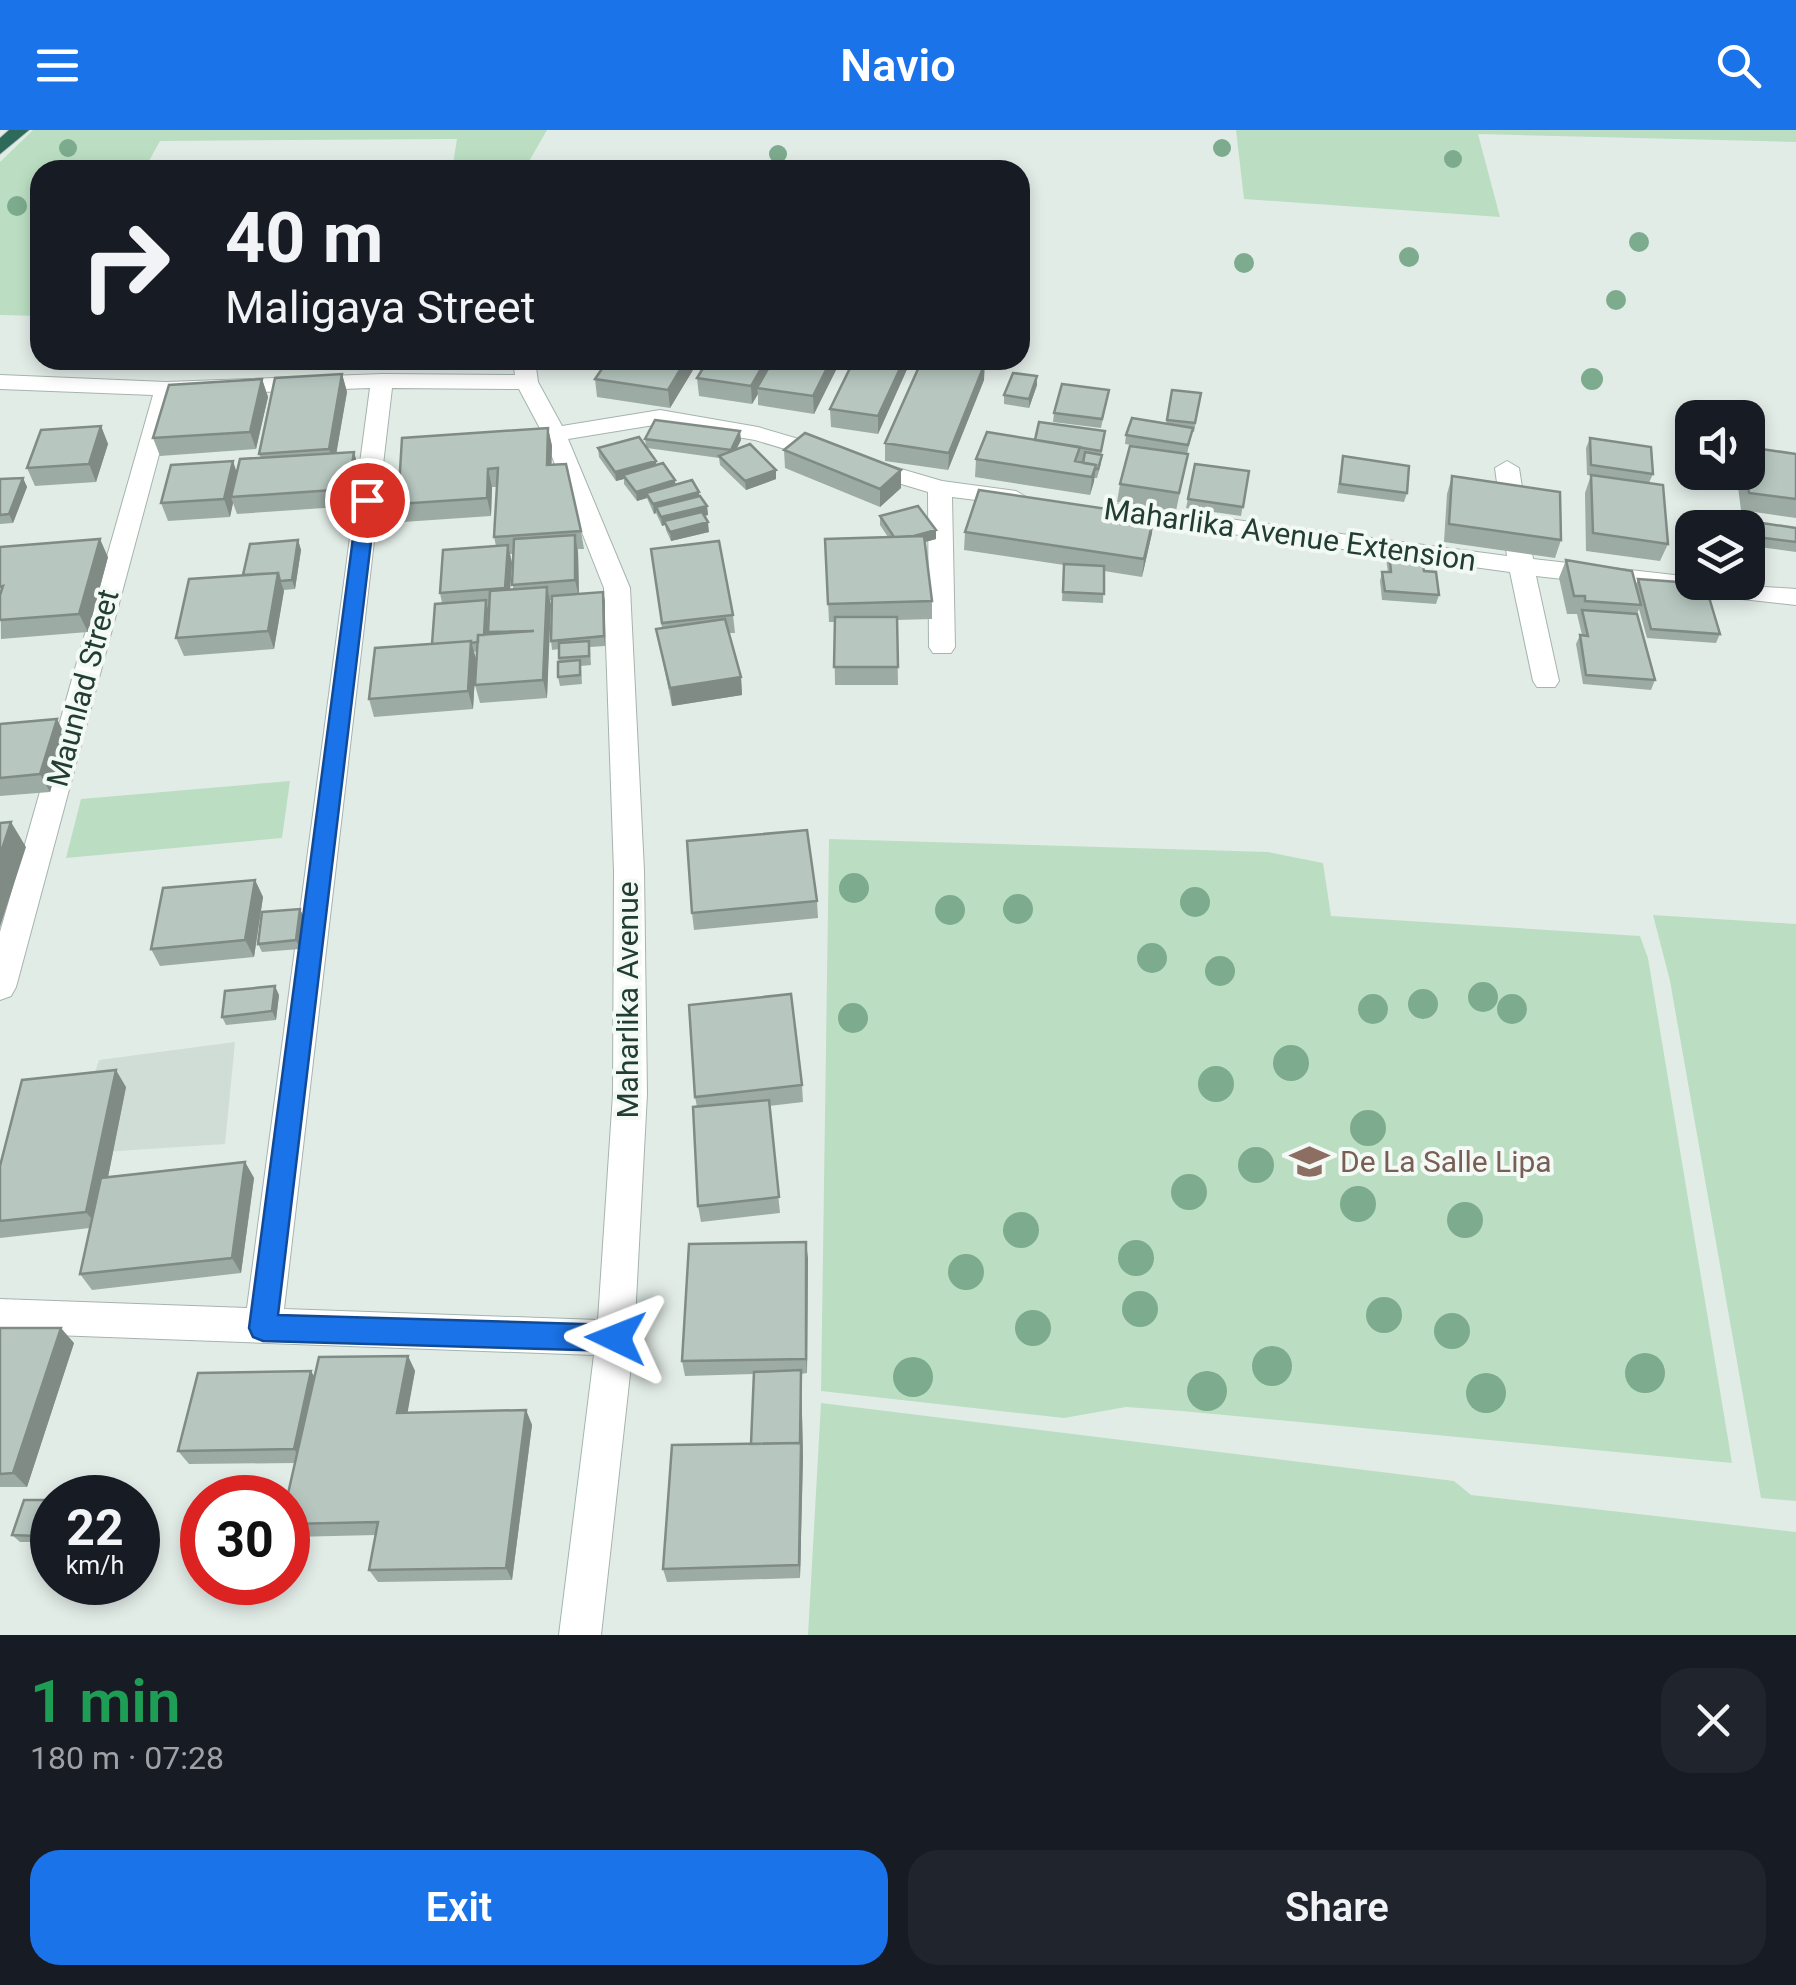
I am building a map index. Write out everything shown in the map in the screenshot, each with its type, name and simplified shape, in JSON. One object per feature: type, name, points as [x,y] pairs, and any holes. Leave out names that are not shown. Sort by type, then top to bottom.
[{"type":"highway","points":[[0,148],[20,130]]},
{"type":"street","points":[[0,382],[166,389],[525,371]]},
{"type":"street","name":"Maharlika Avenue","points":[[525,371],[555,434],[616,588],[630,870],[630,1094],[616,1338],[580,1635]]},
{"type":"street","points":[[263,1328],[382,381]]},
{"type":"street","name":"Maunlad Street","points":[[0,987],[166,389]]},
{"type":"street","points":[[555,434],[660,417],[758,434],[940,488],[1036,501]]},
{"type":"street","points":[[1507,468],[1521,566],[1546,681]]},
{"type":"street","points":[[940,488],[942,647]]},
{"type":"street","name":"Maharlika Avenue Extension","points":[[1095,508],[1521,566],[1796,597]]},
{"type":"street","points":[[0,1316],[616,1338]]},
{"type":"shaded area","points":[[235,1042],[225,1144],[88,1153],[83,1109],[99,1060]]},
{"type":"green space","points":[[33,130],[547,130],[530,160],[454,160],[457,139],[160,141],[150,160],[30,160],[30,316],[0,315],[0,162]]},
{"type":"green space","points":[[1236,130],[1796,130],[1796,142],[1478,134],[1500,217],[1244,199]]},
{"type":"green space","points":[[290,781],[282,838],[66,858],[81,799]]},
{"type":"green space","name":"De La Salle Lipa","points":[[829,839],[1268,852],[1323,863],[1331,916],[1640,936],[1648,958],[1732,1463],[1182,1411],[1126,1407],[1064,1418],[821,1391]]},
{"type":"green space","points":[[1653,915],[1796,924],[1796,1501],[1761,1498],[1670,981]]},
{"type":"green space","points":[[821,1403],[1454,1481],[1471,1495],[1796,1532],[1796,1635],[808,1635]]},
{"type":"building","points":[[601,370],[680,370],[668,390],[595,379]]},
{"type":"building","points":[[702,370],[760,370],[751,386],[697,378]]},
{"type":"building","points":[[767,370],[826,370],[813,396],[757,388]]},
{"type":"building","points":[[849,370],[899,370],[878,416],[830,409]]},
{"type":"building","points":[[918,370],[982,370],[949,453],[885,443]]},
{"type":"building","points":[[1013,373],[1037,376],[1029,399],[1004,395]]},
{"type":"building","points":[[342,374],[329,449],[259,454],[275,378]]},
{"type":"building","points":[[262,379],[250,432],[153,438],[169,385]]},
{"type":"building","points":[[1062,384],[1109,390],[1102,419],[1054,413]]},
{"type":"building","points":[[1172,390],[1201,393],[1195,423],[1167,420]]},
{"type":"building","points":[[1132,418],[1193,428],[1188,445],[1126,435]]},
{"type":"building","points":[[655,420],[740,431],[731,450],[645,439]]},
{"type":"building","points":[[1039,422],[1105,431],[1101,451],[1035,440]]},
{"type":"building","points":[[101,426],[89,464],[27,468],[41,430]]},
{"type":"building","points":[[548,428],[547,465],[566,464],[581,531],[494,537],[498,468],[488,469],[487,498],[398,504],[402,438]]},
{"type":"building","points":[[987,432],[1080,447],[1075,461],[1096,465],[1092,477],[976,459]]},
{"type":"building","points":[[805,433],[901,470],[880,489],[784,450]]},
{"type":"building","points":[[639,437],[656,461],[615,472],[598,448]]},
{"type":"building","points":[[1590,438],[1651,447],[1653,474],[1591,465]]},
{"type":"building","points":[[750,444],[776,470],[745,481],[719,456]]},
{"type":"building","points":[[1130,446],[1188,454],[1179,493],[1120,484]]},
{"type":"building","points":[[1765,449],[1796,454],[1796,499],[1749,490],[1765,490]]},
{"type":"building","points":[[354,452],[348,489],[231,497],[240,459]]},
{"type":"building","points":[[1085,452],[1102,455],[1098,469],[1083,463]]},
{"type":"building","points":[[1343,456],[1409,466],[1407,493],[1340,484]]},
{"type":"building","points":[[233,461],[224,499],[161,503],[171,465]]},
{"type":"building","points":[[663,463],[675,480],[636,492],[623,475]]},
{"type":"building","points":[[1195,464],[1249,471],[1243,507],[1188,499]]},
{"type":"building","points":[[1591,475],[1663,485],[1668,544],[1593,533]]},
{"type":"building","points":[[1452,476],[1560,492],[1561,540],[1449,524]]},
{"type":"building","points":[[23,478],[9,514],[0,515],[0,479]]},
{"type":"building","points":[[692,480],[699,492],[653,504],[646,493]]},
{"type":"building","points":[[979,490],[1154,516],[1144,559],[965,532]]},
{"type":"building","points":[[700,496],[707,506],[661,517],[656,507]]},
{"type":"building","points":[[918,506],[936,530],[894,537],[880,516]]},
{"type":"building","points":[[702,512],[708,522],[670,532],[664,521]]},
{"type":"building","points":[[1765,523],[1796,528],[1796,542],[1765,538]]},
{"type":"building","points":[[575,535],[575,580],[512,585],[514,539]]},
{"type":"building","points":[[924,536],[932,601],[828,604],[825,539]]},
{"type":"building","points":[[100,539],[79,614],[0,620],[0,547]]},
{"type":"building","points":[[298,540],[292,580],[280,581],[278,573],[243,575],[250,544]]},
{"type":"building","points":[[719,541],[733,615],[662,623],[651,549]]},
{"type":"building","points":[[508,545],[505,588],[440,593],[443,550]]},
{"type":"building","points":[[1389,550],[1421,552],[1424,571],[1436,572],[1439,595],[1385,591],[1382,572],[1391,572]]},
{"type":"building","points":[[1566,560],[1632,571],[1641,605],[1585,601],[1585,596],[1574,596]]},
{"type":"building","points":[[1064,564],[1104,566],[1104,594],[1063,592]]},
{"type":"building","points":[[278,573],[268,631],[176,638],[189,579]]},
{"type":"building","points":[[1638,579],[1675,582],[1675,600],[1710,600],[1720,634],[1651,629]]},
{"type":"building","points":[[547,587],[543,680],[475,685],[478,635],[534,631],[488,632],[490,591]]},
{"type":"building","points":[[603,592],[604,636],[551,641],[552,596]]},
{"type":"building","points":[[486,600],[484,635],[478,635],[478,642],[432,644],[435,604]]},
{"type":"building","points":[[1582,610],[1637,614],[1655,680],[1586,675],[1580,635],[1588,636]]},
{"type":"building","points":[[835,617],[897,617],[898,667],[834,667]]},
{"type":"building","points":[[725,619],[741,677],[670,688],[656,629]]},
{"type":"building","points":[[471,641],[468,691],[369,699],[375,648]]},
{"type":"building","points":[[589,641],[589,656],[559,658],[559,643]]},
{"type":"building","points":[[580,660],[580,675],[558,677],[558,662]]},
{"type":"building","points":[[57,719],[40,774],[0,778],[0,724]]},
{"type":"building","points":[[11,822],[0,855],[0,823]]},
{"type":"building","points":[[807,830],[817,901],[692,913],[687,841]]},
{"type":"building","points":[[255,880],[245,940],[151,949],[163,888]]},
{"type":"building","points":[[300,909],[296,940],[258,944],[262,912]]},
{"type":"building","points":[[275,986],[272,1011],[222,1017],[225,991]]},
{"type":"building","points":[[791,994],[802,1085],[695,1097],[689,1005]]},
{"type":"building","points":[[116,1070],[86,1212],[0,1221],[0,1166],[22,1080]]},
{"type":"building","points":[[769,1100],[779,1197],[698,1206],[693,1107]]},
{"type":"building","points":[[245,1162],[232,1258],[80,1274],[101,1178]]},
{"type":"building","points":[[806,1242],[806,1359],[682,1361],[689,1244]]},
{"type":"building","points":[[0,1328],[61,1328],[13,1473],[0,1474]]},
{"type":"building","points":[[408,1356],[397,1413],[526,1410],[506,1568],[369,1570],[378,1522],[310,1524],[310,1475],[292,1475],[319,1357]]},
{"type":"building","points":[[801,1370],[800,1443],[751,1444],[754,1372]]},
{"type":"building","points":[[311,1371],[294,1449],[178,1451],[198,1373]]},
{"type":"building","points":[[801,1443],[799,1565],[663,1569],[672,1445]]},
{"type":"building","points":[[24,1500],[30,1500],[30,1536],[12,1535]]},
{"type":"place","name":"De La Salle Lipa","points":[[1310,1162]]},
{"type":"route","points":[[367,500],[263,1328],[616,1338]]}]
